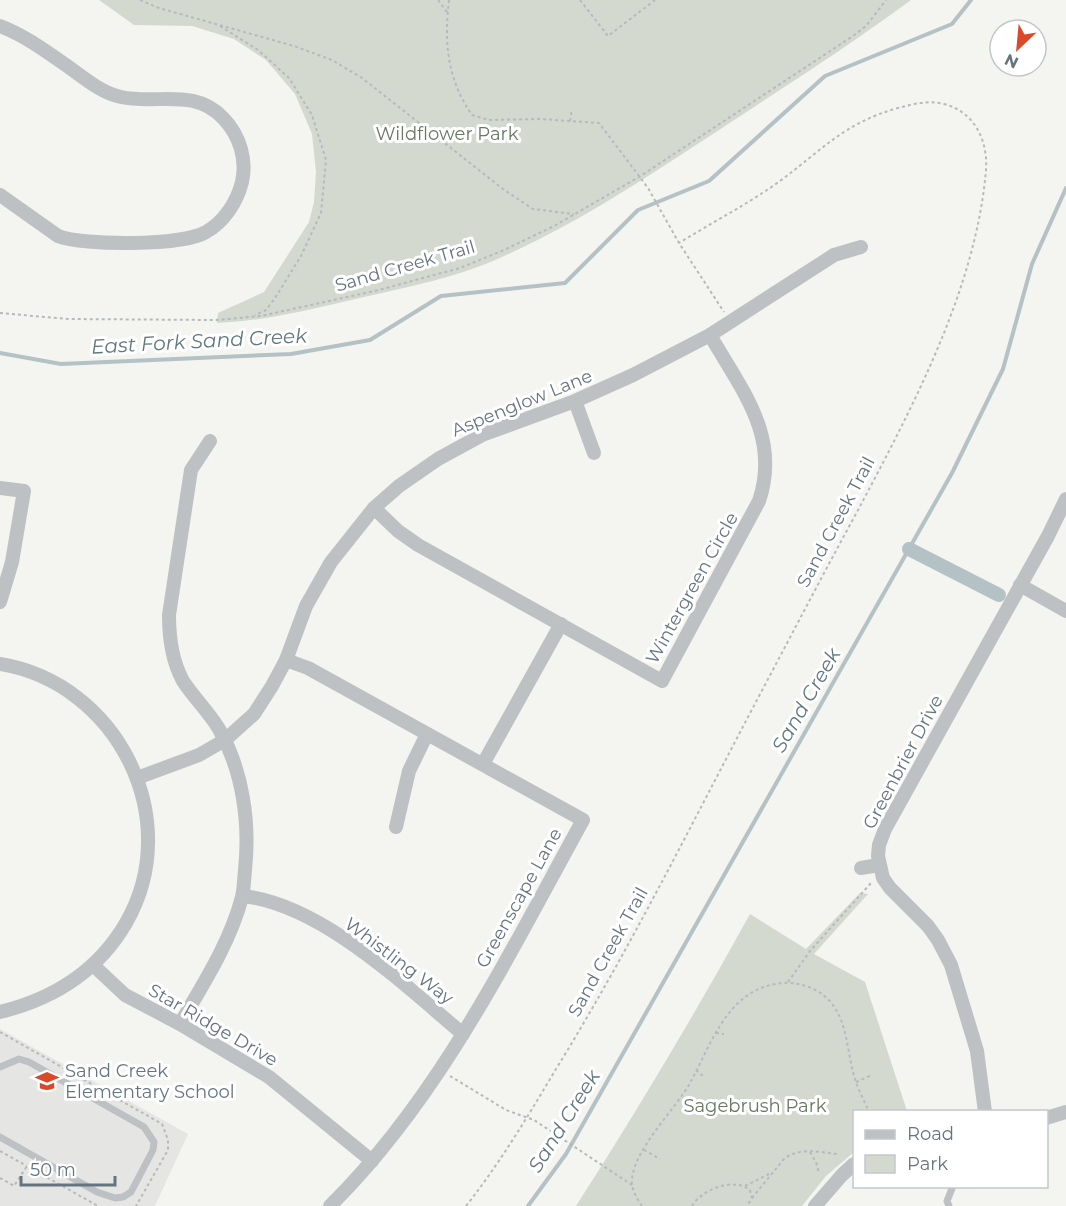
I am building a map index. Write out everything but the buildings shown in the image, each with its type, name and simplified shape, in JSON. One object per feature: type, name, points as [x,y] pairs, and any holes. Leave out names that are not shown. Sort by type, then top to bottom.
[{"type":"street","points":[[0,26],[31,41],[91,83],[112,94],[132,98],[187,98],[208,106],[225,119],[231,128],[237,138],[244,161],[240,190],[226,215],[206,232],[182,240],[74,241],[58,236],[0,195]]},
{"type":"street","name":"Aspenglow Lane","points":[[137,778],[199,755],[225,740],[254,714],[286,660],[306,606],[344,544],[374,508],[416,474],[459,447],[490,432],[574,401],[633,375],[710,335],[834,255],[861,247]]},
{"type":"street","name":"Wintergreen Circle","points":[[374,508],[398,531],[418,545],[662,681],[750,518],[764,487],[766,459],[755,413],[710,335]]},
{"type":"street","points":[[574,401],[594,453]]},
{"type":"street","points":[[180,1024],[224,945],[243,896],[246,859],[245,809],[239,780],[225,740],[183,681],[176,665],[169,633],[169,615],[191,470],[210,441]]},
{"type":"street","points":[[0,488],[24,491],[12,562],[0,602]]},
{"type":"street","name":"Greenbrier Drive","points":[[880,868],[879,844],[885,829],[1066,499]]},
{"type":"street","points":[[1020,585],[1066,611]]},
{"type":"street","points":[[483,765],[561,624]]},
{"type":"street","name":"Greenscape Lane","points":[[286,660],[308,668],[583,820],[463,1034],[440,1070],[372,1161],[330,1206]]},
{"type":"street","points":[[0,664],[46,678],[78,697],[93,710],[118,739],[137,778],[146,821],[146,861],[142,878],[126,922],[108,948],[93,965],[48,996],[24,1006],[0,1012]]},
{"type":"street","points":[[396,827],[406,780],[427,734]]},
{"type":"street","points":[[861,868],[880,868],[890,888],[928,926],[951,965],[977,1051],[985,1110]]},
{"type":"street","name":"Whistling Way","points":[[243,896],[265,900],[294,911],[339,936],[381,966],[463,1034]]},
{"type":"street","name":"Star Ridge Drive","points":[[93,965],[125,995],[180,1024],[269,1077],[372,1161]]},
{"type":"street","points":[[1048,1118],[1066,1112]]},
{"type":"street","points":[[815,1206],[853,1166]]},
{"type":"lane","points":[[0,1067],[19,1059],[29,1062],[144,1127],[154,1142],[153,1150],[131,1192],[123,1197],[115,1198],[97,1192],[0,1137]]},
{"type":"lane","points":[[949,1206],[948,1201],[952,1188]]},
{"type":"path","points":[[140,0],[159,8],[294,46],[332,60],[362,78],[503,189],[533,208],[574,214]]},
{"type":"path","points":[[438,0],[448,12]]},
{"type":"path","points":[[449,0],[447,47],[450,67],[456,87],[472,115],[489,120],[540,119],[599,123],[648,188],[675,236],[731,322]]},
{"type":"path","points":[[580,0],[609,36],[655,0]]},
{"type":"path","name":"Sand Creek Trail","points":[[0,313],[68,319],[216,320],[253,317],[379,290],[460,268],[504,250],[639,177],[853,36],[866,26],[885,0]]},
{"type":"path","points":[[218,25],[258,50],[289,78],[312,115],[326,160],[321,213],[301,256],[275,298],[266,310],[253,317]]},
{"type":"path","name":"Sand Creek Trail","points":[[466,1206],[491,1173],[527,1117],[597,1002],[891,448],[916,396],[954,307],[970,256],[986,169],[980,129],[967,117],[944,104],[918,103],[882,113],[837,135],[778,183],[680,243]]},
{"type":"path","points":[[570,121],[572,109]]},
{"type":"path","points":[[788,982],[810,951],[880,868]]},
{"type":"path","points":[[632,1185],[634,1170],[643,1150],[653,1133],[673,1109],[716,1033],[735,1005],[744,997],[766,986],[788,982],[808,987],[820,993],[840,1014],[856,1082],[868,1110]]},
{"type":"path","points":[[716,1033],[724,1034]]},
{"type":"path","points":[[440,1070],[506,1110],[527,1117],[545,1127],[632,1185],[642,1206]]},
{"type":"path","points":[[696,1070],[703,1076]]},
{"type":"path","points":[[856,1082],[872,1075]]},
{"type":"path","points":[[643,1150],[660,1159]]},
{"type":"path","points":[[0,1151],[98,1206]]},
{"type":"path","points":[[747,1206],[771,1173],[790,1154],[800,1151],[837,1154]]},
{"type":"path","points":[[810,1152],[819,1173]]},
{"type":"path","points":[[0,1178],[14,1186],[27,1166]]},
{"type":"path","points":[[745,1186],[771,1173]]},
{"type":"path","points":[[692,1206],[696,1199],[712,1190],[736,1184],[750,1190],[752,1198]]},
{"type":"shaded area","name":"Sand Creek Elementary School","points":[[0,1029],[188,1134],[155,1206],[0,1206]]},
{"type":"green space","name":"Wildflower Park","points":[[99,0],[911,0],[864,34],[634,185],[575,220],[514,251],[466,271],[415,285],[283,315],[217,323],[218,313],[264,292],[309,222],[314,202],[316,172],[312,134],[295,94],[266,60],[234,39],[192,26],[134,25]]},
{"type":"green space","name":"Sagebrush Park","points":[[860,893],[868,894],[814,954],[865,982],[907,1110],[853,1110],[853,1153],[826,1176],[802,1206],[576,1206],[665,1062],[750,914],[806,949]]},
{"type":"waterway","name":"East Fork Sand Creek","points":[[0,353],[61,364],[291,354],[370,340],[441,296],[565,283],[638,210],[709,181],[825,76],[952,24],[971,0]]},
{"type":"waterway","name":"Sand Creek","points":[[528,1206],[566,1154],[952,473],[1003,369],[1032,264],[1066,188]]},
{"type":"waterway","points":[[909,549],[999,595]]},
{"type":"place","name":"Sand Creek Elementary School","points":[[47,1081]]}]
